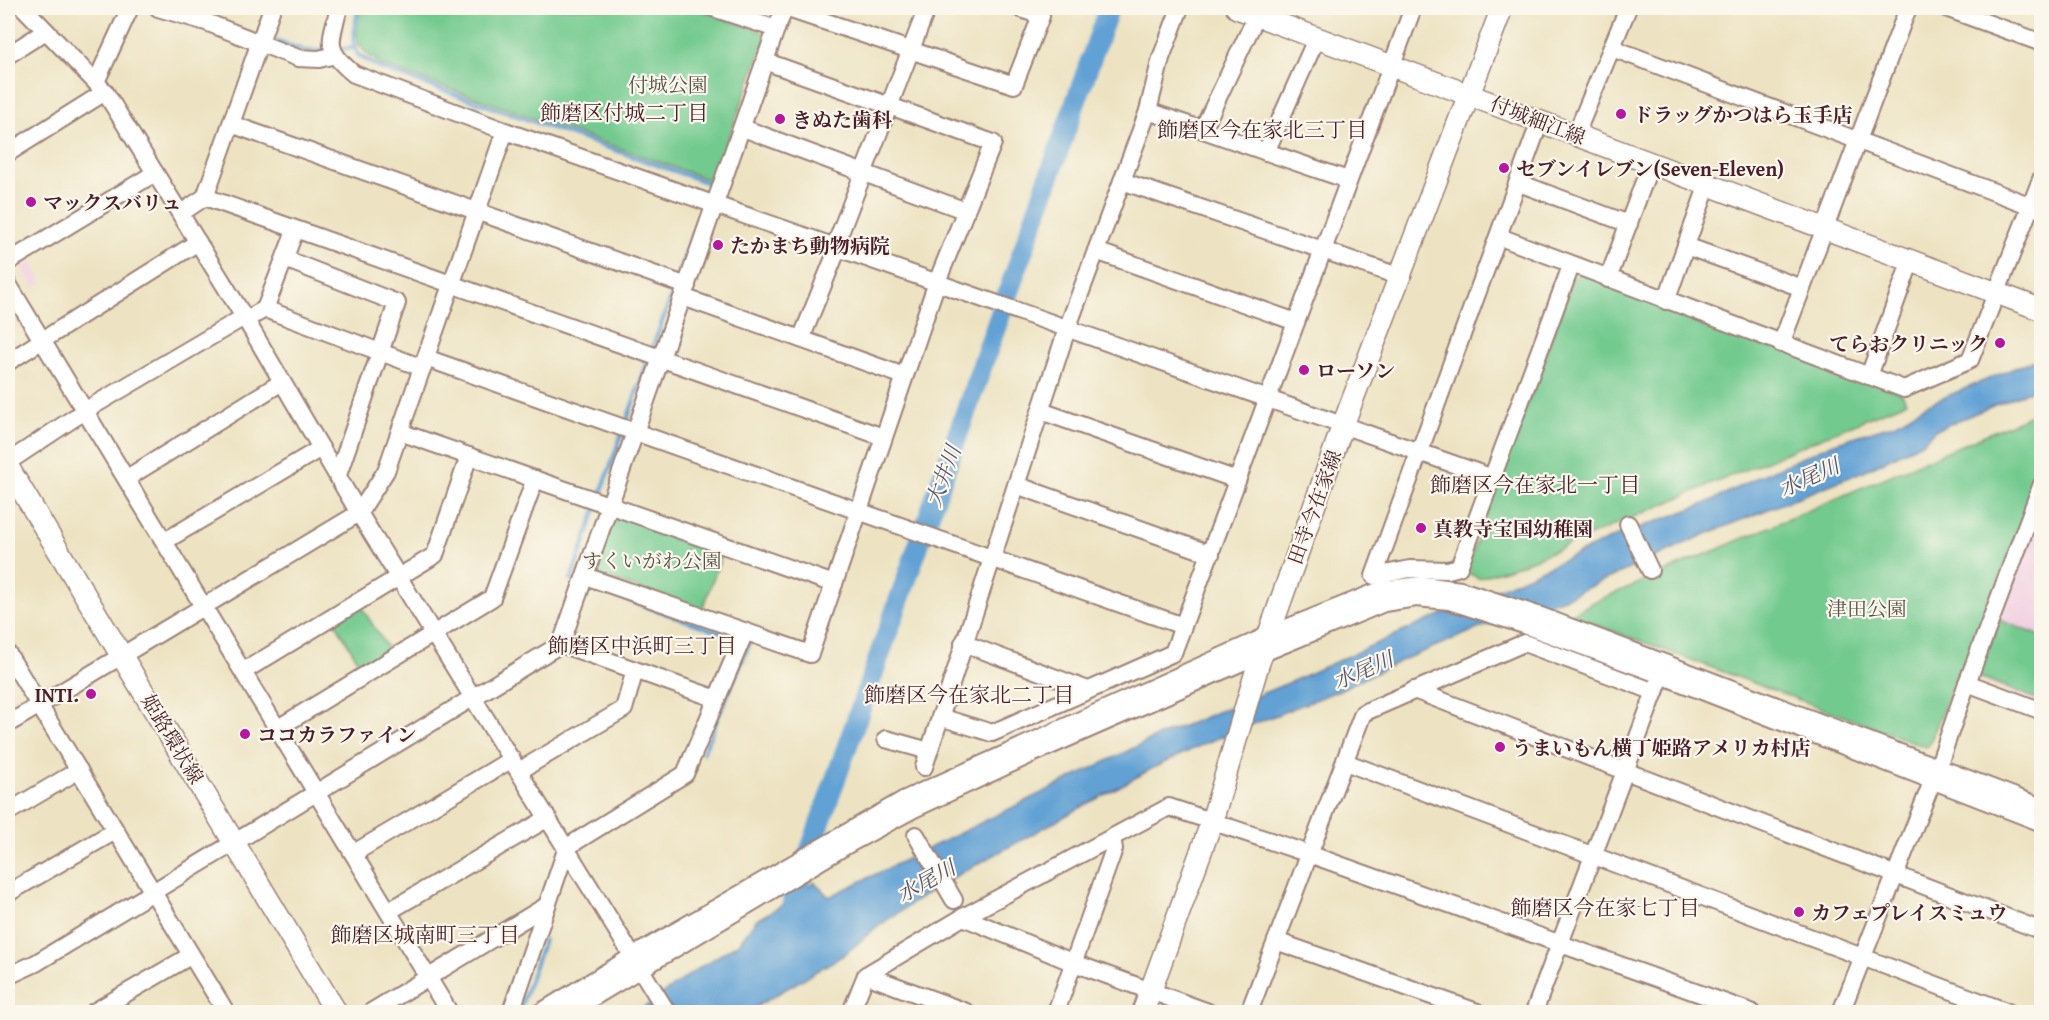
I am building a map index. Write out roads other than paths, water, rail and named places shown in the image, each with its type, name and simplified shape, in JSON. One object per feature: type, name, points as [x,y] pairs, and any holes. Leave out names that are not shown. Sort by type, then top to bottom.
[{"type":"main road","name":"付城細江線","points":[[1237,8],[2042,309]]},
{"type":"main road","name":"田寺今在家線","points":[[1143,1012],[1212,821],[1254,679],[1343,425],[1502,8]]},
{"type":"main road","name":"姫路環状線","points":[[8,467],[236,842],[336,1012]]},
{"type":"street","points":[[24,8],[100,87],[181,213],[359,513],[667,1012]]},
{"type":"street","points":[[8,153],[100,87],[130,8]]},
{"type":"street","points":[[158,8],[208,15],[259,43],[307,60],[335,55]]},
{"type":"street","points":[[181,213],[205,197],[272,8]]},
{"type":"street","points":[[339,8],[330,42],[335,55],[354,74],[505,131],[1493,478]]},
{"type":"street","points":[[8,976],[36,963],[561,644],[785,8],[1014,85],[1041,16],[1019,8]]},
{"type":"street","points":[[801,339],[888,104],[927,8]]},
{"type":"street","points":[[886,739],[926,759],[1067,329],[1148,111],[1161,58],[1180,8]]},
{"type":"street","points":[[940,717],[992,733],[1173,653],[1413,8]]},
{"type":"street","points":[[1576,134],[1628,8]]},
{"type":"street","points":[[1781,344],[1908,8]]},
{"type":"street","points":[[1946,8],[2042,43]]},
{"type":"street","points":[[721,9],[776,29]]},
{"type":"street","points":[[1203,129],[1257,15]]},
{"type":"street","points":[[8,55],[46,31]]},
{"type":"street","points":[[1266,152],[1317,38]]},
{"type":"street","points":[[1612,48],[2036,208]]},
{"type":"street","points":[[585,576],[742,639],[810,654],[937,282],[993,144],[767,62]]},
{"type":"street","points":[[1148,111],[1348,180]]},
{"type":"street","points":[[1540,121],[1500,237],[1374,576],[1410,569],[1448,570],[1459,567],[1571,266]]},
{"type":"street","points":[[231,124],[477,211],[801,339],[904,376]]},
{"type":"street","points":[[743,128],[966,211]]},
{"type":"street","points":[[8,724],[359,513],[386,471],[505,131]]},
{"type":"street","points":[[1608,279],[1651,163]]},
{"type":"street","points":[[8,262],[155,173]]},
{"type":"street","points":[[1500,237],[1571,266],[1904,389],[1970,360],[1996,292],[2036,208],[2042,177]]},
{"type":"street","points":[[1122,181],[1401,277]]},
{"type":"street","points":[[1519,183],[1629,224]]},
{"type":"street","points":[[1666,301],[1708,184]]},
{"type":"street","points":[[205,197],[295,231],[883,437]]},
{"type":"street","points":[[8,462],[86,410],[265,309],[295,231]]},
{"type":"street","points":[[8,362],[198,242]]},
{"type":"street","points":[[1686,246],[1802,288]]},
{"type":"street","points":[[1095,251],[1296,322]]},
{"type":"street","points":[[285,259],[397,303],[338,476]]},
{"type":"street","points":[[1869,376],[1911,260]]},
{"type":"street","points":[[8,284],[449,1012]]},
{"type":"street","points":[[265,309],[380,354],[424,363],[636,431],[1183,626]]},
{"type":"street","points":[[127,478],[282,382]]},
{"type":"street","points":[[1041,411],[1237,480]]},
{"type":"street","points":[[400,432],[834,584]]},
{"type":"street","points":[[165,541],[321,448]]},
{"type":"street","points":[[244,671],[435,555],[469,456]]},
{"type":"street","points":[[278,728],[435,635],[492,598],[535,479]]},
{"type":"street","points":[[1016,484],[1211,554]]},
{"type":"street","points":[[1841,1012],[1935,774],[2042,484]]},
{"type":"street","points":[[1628,524],[1650,570]]},
{"type":"street","points":[[541,1012],[636,963],[905,799],[1266,644],[1381,590],[1422,585],[1541,616],[1664,669],[1935,774],[2042,823]]},
{"type":"street","points":[[1455,595],[1523,625],[1664,669]]},
{"type":"street","points":[[511,1012],[567,847],[685,774],[742,639]]},
{"type":"street","points":[[963,643],[1088,690]]},
{"type":"street","points":[[1249,1012],[1363,713],[1524,643],[1655,692]]},
{"type":"street","points":[[561,644],[717,699]]},
{"type":"street","points":[[8,654],[226,1012]]},
{"type":"street","points":[[1534,1012],[1664,669]]},
{"type":"street","points":[[354,852],[624,709],[635,670]]},
{"type":"street","points":[[1967,683],[2042,711]]},
{"type":"street","points":[[1414,690],[2042,931]]},
{"type":"street","points":[[1345,762],[2008,1012]]},
{"type":"street","points":[[8,812],[79,770]]},
{"type":"street","points":[[1935,774],[2042,807]]},
{"type":"street","points":[[851,1012],[866,975],[963,917],[1169,807],[1309,854],[1751,1012]]},
{"type":"street","points":[[389,911],[548,818]]},
{"type":"street","points":[[8,892],[115,831]]},
{"type":"street","points":[[916,835],[954,900]]},
{"type":"street","points":[[1056,1012],[1114,849],[1112,838]]},
{"type":"street","points":[[371,1012],[546,906]]},
{"type":"street","points":[[963,917],[1074,963],[1208,1012]]},
{"type":"street","points":[[1276,941],[1477,1012]]},
{"type":"street","points":[[94,1012],[190,956]]},
{"type":"street","points":[[569,1012],[636,963]]},
{"type":"street","points":[[866,975],[966,1012]]},
{"type":"water","name":"水尾川","points":[[2041,357],[2041,386],[1935,430],[1922,443],[1862,472],[1706,534],[1567,597],[1480,628],[1405,659],[1337,691],[1206,743],[1155,767],[943,883],[878,926],[844,955],[747,1012],[638,1012],[697,969],[739,943],[756,920],[793,899],[814,882],[829,897],[1154,738],[1288,683],[1617,536],[1707,503],[1834,443],[1895,424],[1926,405]]},
{"type":"waterway","points":[[358,8],[353,40],[358,55],[380,68],[711,184],[706,197]]},
{"type":"waterway","points":[[697,8],[708,11]]},
{"type":"waterway","name":"大井川","points":[[809,921],[793,899],[1109,8]]},
{"type":"waterway","points":[[277,41],[305,51],[325,50]]},
{"type":"waterway","points":[[338,49],[356,48]]},
{"type":"waterway","points":[[677,279],[703,207]]},
{"type":"waterway","points":[[652,349],[675,286]]},
{"type":"waterway","points":[[626,423],[648,359]]},
{"type":"waterway","points":[[600,496],[622,433]]},
{"type":"waterway","points":[[577,583],[571,580],[597,506]]},
{"type":"waterway","points":[[367,510],[403,568]]},
{"type":"waterway","points":[[587,586],[739,639]]},
{"type":"waterway","points":[[703,753],[750,643],[746,641]]},
{"type":"waterway","points":[[519,1012],[544,940]]},
{"type":"place","name":"ドラッグかつはら玉手店","points":[[1621,114]]},
{"type":"place","name":"きぬた歯科","points":[[780,119]]},
{"type":"place","name":"セブンイレブン(Seven-Eleven)","points":[[1504,168]]},
{"type":"place","name":"マックスバリュ","points":[[31,202]]},
{"type":"place","name":"たかまち動物病院","points":[[718,245]]},
{"type":"place","name":"てらおクリニック","points":[[2000,343]]},
{"type":"place","name":"ローソン","points":[[1304,370]]},
{"type":"place","name":"真教寺宝国幼稚園","points":[[1421,528]]},
{"type":"place","name":"INTI.","points":[[91,694]]},
{"type":"place","name":"ココカラファイン","points":[[245,734]]},
{"type":"place","name":"うまいもん横丁姫路アメリカ村店","points":[[1500,747]]},
{"type":"place","name":"カフェプレイスミュウ","points":[[1799,912]]},
{"type":"district","name":"飾磨区付城二丁目","points":[[624,112]]},
{"type":"district","name":"飾磨区今在家北三丁目","points":[[1262,129]]},
{"type":"district","name":"飾磨区今在家北一丁目","points":[[1535,484]]},
{"type":"district","name":"飾磨区中浜町三丁目","points":[[642,645]]},
{"type":"district","name":"飾磨区今在家北二丁目","points":[[969,694]]},
{"type":"district","name":"飾磨区今在家七丁目","points":[[1605,907]]},
{"type":"district","name":"飾磨区城南町三丁目","points":[[425,934]]},
{"type":"park label","name":"付城公園","points":[[668,84]]},
{"type":"park label","name":"すくいがわ公園","points":[[652,560]]},
{"type":"park label","name":"津田公園","points":[[1867,608]]}]
